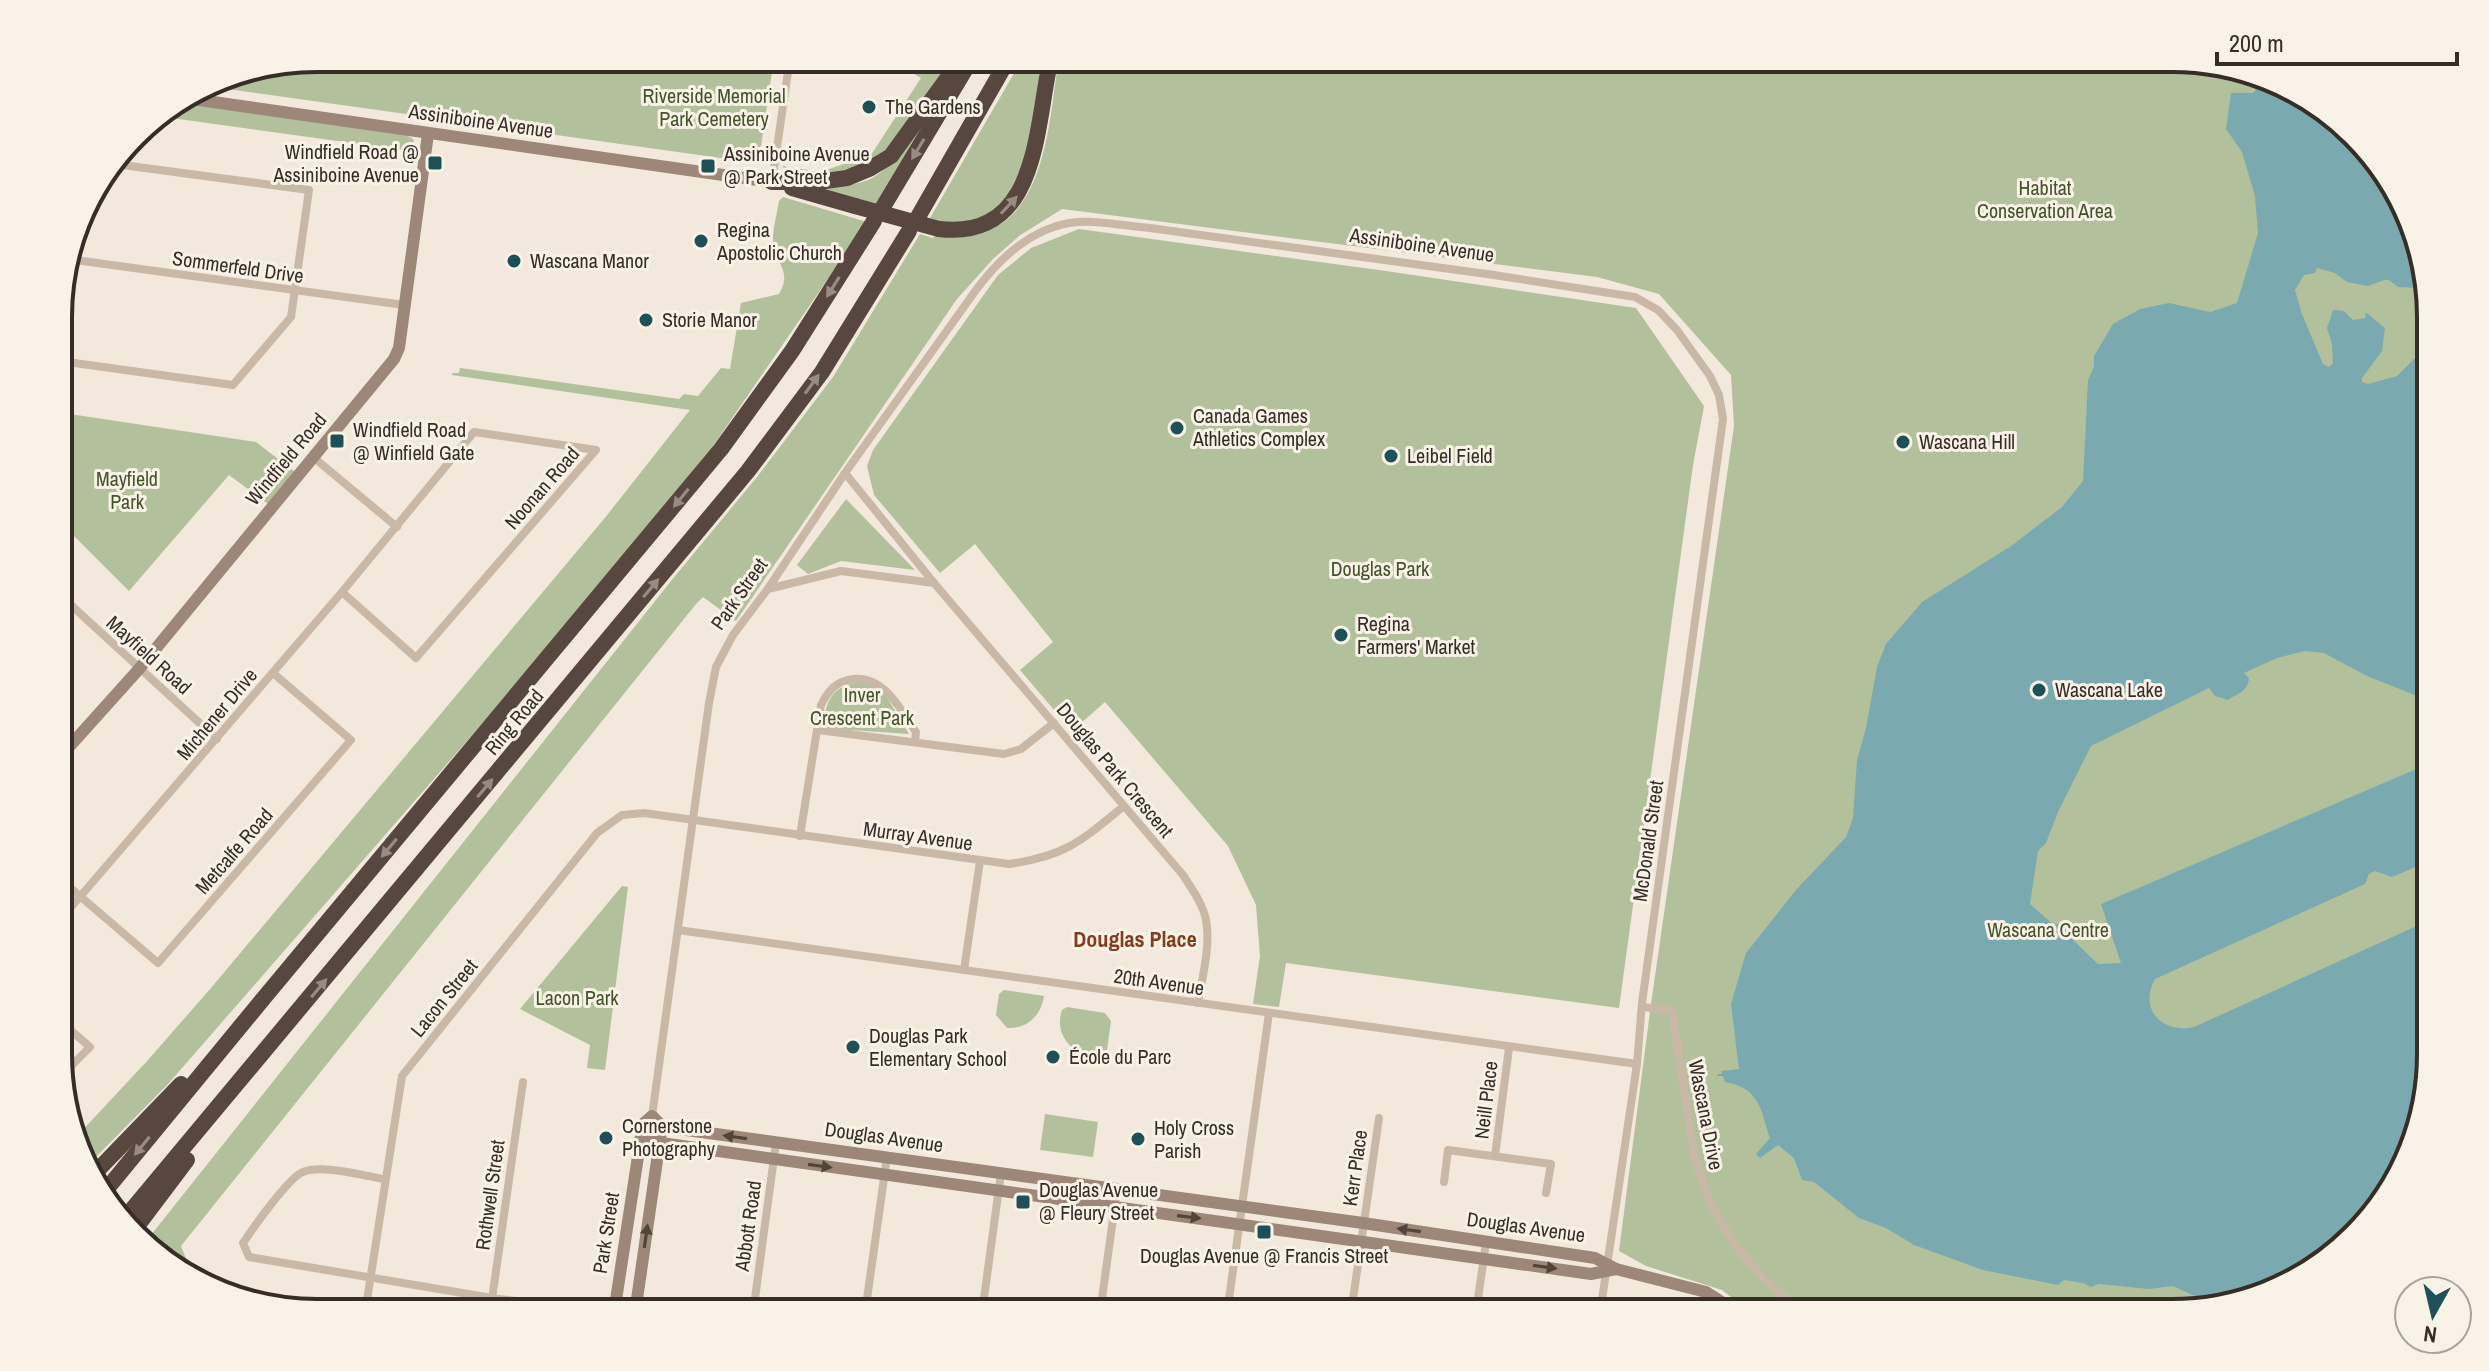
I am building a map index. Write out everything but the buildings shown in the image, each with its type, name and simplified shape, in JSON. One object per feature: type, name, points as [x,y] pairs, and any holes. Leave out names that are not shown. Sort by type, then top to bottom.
[{"type":"highway","points":[[772,182],[818,182],[847,178],[891,156],[951,73]]},
{"type":"highway","name":"Ring Road","points":[[111,1184],[721,449],[792,351],[963,73]]},
{"type":"highway","name":"Ring Road","points":[[130,1211],[748,471],[822,372],[1001,73]]},
{"type":"highway","points":[[772,182],[939,229],[960,230],[985,224],[1003,212],[1018,195],[1029,170],[1048,73]]},
{"type":"highway","points":[[101,1167],[263,999]]},
{"type":"highway","points":[[140,1222],[291,1022]]},
{"type":"street","points":[[772,182],[788,73]]},
{"type":"street","name":"Assiniboine Avenue","points":[[204,101],[772,182]]},
{"type":"street","name":"Windfield Road","points":[[72,743],[139,669],[394,359],[399,348],[428,134]]},
{"type":"street","points":[[73,363],[233,385],[291,317],[309,190],[125,165]]},
{"type":"street","name":"Park Street","points":[[614,1299],[640,1140],[648,1120],[716,667],[733,635],[845,473],[991,270],[1021,243],[1033,237],[1069,223],[1093,223]]},
{"type":"street","name":"Assiniboine Avenue","points":[[1093,223],[1224,238],[1635,297],[1658,310],[1677,330],[1710,376]]},
{"type":"street","name":"Sommerfeld Drive","points":[[79,260],[404,305]]},
{"type":"street","name":"McDonald Street","points":[[1603,1298],[1637,1064],[1688,663],[1723,433],[1722,407],[1710,376]]},
{"type":"street","name":"Noonan Road","points":[[342,592],[416,658],[596,450],[474,432],[397,527]]},
{"type":"street","points":[[313,457],[397,527]]},
{"type":"street","name":"Douglas Park Crescent","points":[[845,473],[934,583],[1183,875],[1197,896],[1206,920],[1198,1003]]},
{"type":"street","name":"Michener Drive","points":[[72,907],[397,527]]},
{"type":"street","points":[[767,590],[841,571],[934,583]]},
{"type":"street","name":"Mayfield Road","points":[[73,607],[217,739]]},
{"type":"street","name":"Metcalfe Road","points":[[72,890],[158,963],[351,740],[273,673]]},
{"type":"street","points":[[800,836],[821,705],[829,689],[848,679],[869,678],[887,692],[916,732],[915,742]]},
{"type":"street","points":[[818,730],[1004,754],[1021,749],[1054,723]]},
{"type":"street","name":"Murray Avenue","points":[[693,821],[1009,864],[1058,853],[1077,844],[1124,806]]},
{"type":"street","name":"Lacon Street","points":[[367,1299],[402,1076],[597,833],[622,815],[644,813],[693,821]]},
{"type":"street","points":[[964,970],[980,861]]},
{"type":"street","name":"20th Avenue","points":[[678,930],[1637,1064]]},
{"type":"street","name":"Wascana Drive","points":[[1642,1007],[1672,1010],[1691,1142],[1703,1183],[1720,1221],[1733,1242],[1767,1281],[1789,1298]]},
{"type":"street","points":[[1229,1299],[1269,1013]]},
{"type":"street","points":[[72,1031],[90,1047],[73,1064]]},
{"type":"street","name":"Neill Place","points":[[1495,1156],[1509,1048]]},
{"type":"street","name":"Rothwell Street","points":[[492,1298],[523,1082]]},
{"type":"street","name":"Kerr Place","points":[[1353,1298],[1379,1118]]},
{"type":"street","points":[[648,1120],[662,1126]]},
{"type":"street","name":"Park Street","points":[[637,1299],[662,1126]]},
{"type":"street","name":"Douglas Avenue","points":[[662,1126],[1363,1223],[1595,1258],[1609,1268]]},
{"type":"street","name":"Douglas Avenue","points":[[640,1140],[1591,1274],[1609,1268]]},
{"type":"street","name":"Abbott Road","points":[[755,1299],[776,1143]]},
{"type":"street","name":"Neill Place","points":[[1444,1182],[1448,1150],[1551,1164],[1546,1193]]},
{"type":"street","points":[[867,1299],[887,1157]]},
{"type":"street","points":[[384,1179],[319,1169],[301,1172],[265,1211],[243,1243],[249,1257],[499,1299]]},
{"type":"street","points":[[984,1299],[1001,1173]]},
{"type":"street","points":[[1102,1299],[1117,1190]]},
{"type":"street","points":[[1478,1298],[1486,1242]]},
{"type":"street","points":[[1609,1268],[1706,1292],[1716,1298]]},
{"type":"street","points":[[1705,1298],[1706,1292]]},
{"type":"green space","name":"Wascana Centre","points":[[2172,72],[2204,74],[2250,85],[2308,113],[2333,133],[2366,168],[2398,223],[2409,254],[2417,317],[2415,1086],[2409,1117],[2392,1162],[2376,1190],[2356,1215],[2308,1258],[2280,1274],[2250,1286],[2188,1298],[1732,1298],[1722,1290],[1646,1266],[1619,1251],[1651,1004],[1734,426],[1731,375],[1659,294],[1597,277],[1062,209],[1019,236],[957,299],[736,621],[703,597],[696,604],[181,1246],[187,1261],[156,1238],[152,1234],[757,477],[833,377],[920,234],[933,238],[935,235],[979,234],[1002,223],[1019,207],[1032,185],[1047,134],[1057,73]]},
{"type":"green space","name":"Riverside Memorial Park Cemetery","points":[[301,73],[772,73],[761,146],[742,161],[228,89],[270,77]]},
{"type":"green space","points":[[912,73],[941,73],[902,131],[872,163],[850,171],[824,175],[791,173],[782,166],[820,172],[871,155],[921,78]]},
{"type":"green space","points":[[955,73],[879,204],[812,188],[868,180],[893,162]]},
{"type":"green space","points":[[1015,73],[1044,73],[1029,152],[1000,211],[954,225],[930,218]]},
{"type":"green space","points":[[195,105],[403,133],[413,139],[417,152],[174,118]]},
{"type":"green space","points":[[783,197],[867,222],[713,446],[541,656],[169,1083],[96,1157],[84,1128],[211,988],[604,519],[690,410],[452,373],[459,373],[460,368],[679,399],[684,394],[698,396],[721,368],[730,369],[741,303],[779,294],[783,285],[783,272],[773,240],[779,201]]},
{"type":"green space","name":"Douglas Park","points":[[1079,229],[1636,308],[1704,406],[1693,465],[1619,1008],[1286,963],[1279,1007],[1253,1004],[1260,956],[1256,905],[1228,846],[1105,702],[1072,731],[1020,670],[1053,642],[975,544],[940,573],[874,495],[867,466],[873,450],[998,275],[1031,248]]},
{"type":"green space","name":"Mayfield Park","points":[[73,414],[256,442],[295,472],[268,504],[229,475],[129,591],[73,535]]},
{"type":"green space","points":[[846,499],[915,570],[841,561],[808,574],[797,565]]},
{"type":"green space","name":"Inver Crescent Park","points":[[868,681],[885,694],[909,734],[822,728],[834,693],[847,685]]},
{"type":"green space","name":"Lacon Park","points":[[622,886],[628,887],[605,1070],[587,1068],[590,1045],[520,1009]]},
{"type":"green space","points":[[1004,990],[1044,996],[1037,1015],[1021,1026],[1007,1028],[996,1015],[999,994]]},
{"type":"green space","points":[[1067,1007],[1105,1013],[1111,1021],[1105,1065],[1086,1058],[1065,1039],[1060,1021],[1062,1010]]},
{"type":"green space","points":[[1045,1114],[1098,1122],[1093,1157],[1040,1150]]},
{"type":"water","name":"Wascana Lake","points":[[2257,88],[2308,113],[2356,156],[2384,195],[2409,254],[2415,288],[2398,287],[2389,280],[2368,286],[2347,282],[2335,273],[2317,268],[2315,273],[2304,275],[2295,290],[2323,364],[2329,367],[2333,363],[2327,328],[2333,310],[2344,311],[2353,320],[2366,318],[2365,313],[2368,314],[2385,328],[2382,351],[2362,382],[2368,384],[2397,376],[2417,357],[2417,696],[2367,676],[2324,653],[2305,651],[2277,658],[2244,673],[2249,678],[2247,686],[2228,700],[2215,696],[2209,688],[2091,746],[2046,843],[2038,851],[2030,904],[2054,925],[2069,921],[2071,938],[2098,964],[2121,963],[2101,904],[2417,769],[2417,866],[2392,877],[2375,871],[2369,874],[2365,884],[2155,979],[2150,1001],[2156,1017],[2164,1023],[2172,1027],[2194,1027],[2417,926],[2415,1086],[2409,1117],[2398,1148],[2376,1190],[2333,1238],[2308,1258],[2280,1274],[2250,1286],[2197,1297],[2173,1286],[2149,1289],[2099,1284],[2091,1287],[2064,1280],[2058,1285],[1983,1270],[1914,1245],[1886,1228],[1859,1218],[1814,1182],[1802,1180],[1794,1158],[1778,1145],[1760,1158],[1756,1154],[1770,1138],[1761,1109],[1745,1089],[1725,1082],[1721,1071],[1739,1069],[1731,1004],[1746,953],[1796,890],[1846,837],[1853,818],[1857,760],[1877,667],[1886,644],[1922,602],[2011,546],[2062,507],[2083,481],[2088,380],[2094,366],[2094,356],[2113,324],[2140,309],[2169,303],[2210,312],[2237,303],[2258,233],[2255,196],[2242,152],[2226,129],[2231,93],[2253,93]]},
{"type":"waterway","points":[[1718,1075],[1723,1075]]},
{"type":"place","name":"The Gardens","points":[[869,107]]},
{"type":"place","name":"Windfield Road @ Assiniboine Avenue","points":[[435,163]]},
{"type":"place","name":"Assiniboine Avenue @ Park Street","points":[[708,166]]},
{"type":"place","name":"Regina Apostolic Church","points":[[701,241]]},
{"type":"place","name":"Wascana Manor","points":[[514,261]]},
{"type":"place","name":"Storie Manor","points":[[646,320]]},
{"type":"place","name":"Canada Games Athletics Complex","points":[[1177,428]]},
{"type":"place","name":"Windfield Road @ Winfield Gate","points":[[337,441]]},
{"type":"place","name":"Wascana Hill","points":[[1903,442]]},
{"type":"place","name":"Leibel Field","points":[[1391,456]]},
{"type":"place","name":"Regina Farmers' Market","points":[[1341,635]]},
{"type":"place","name":"Wascana Lake","points":[[2039,690]]},
{"type":"place","name":"Douglas Park Elementary School","points":[[853,1047]]},
{"type":"place","name":"École du Parc","points":[[1053,1057]]},
{"type":"place","name":"Cornerstone Photography","points":[[606,1138]]},
{"type":"place","name":"Holy Cross Parish","points":[[1138,1139]]},
{"type":"place","name":"Douglas Avenue @ Fleury Street","points":[[1023,1202]]},
{"type":"place","name":"Douglas Avenue @ Francis Street","points":[[1264,1232]]},
{"type":"district","name":"Douglas Place","points":[[1135,939]]},
{"type":"park label","name":"Habitat Conservation Area","points":[[2045,200]]}]
